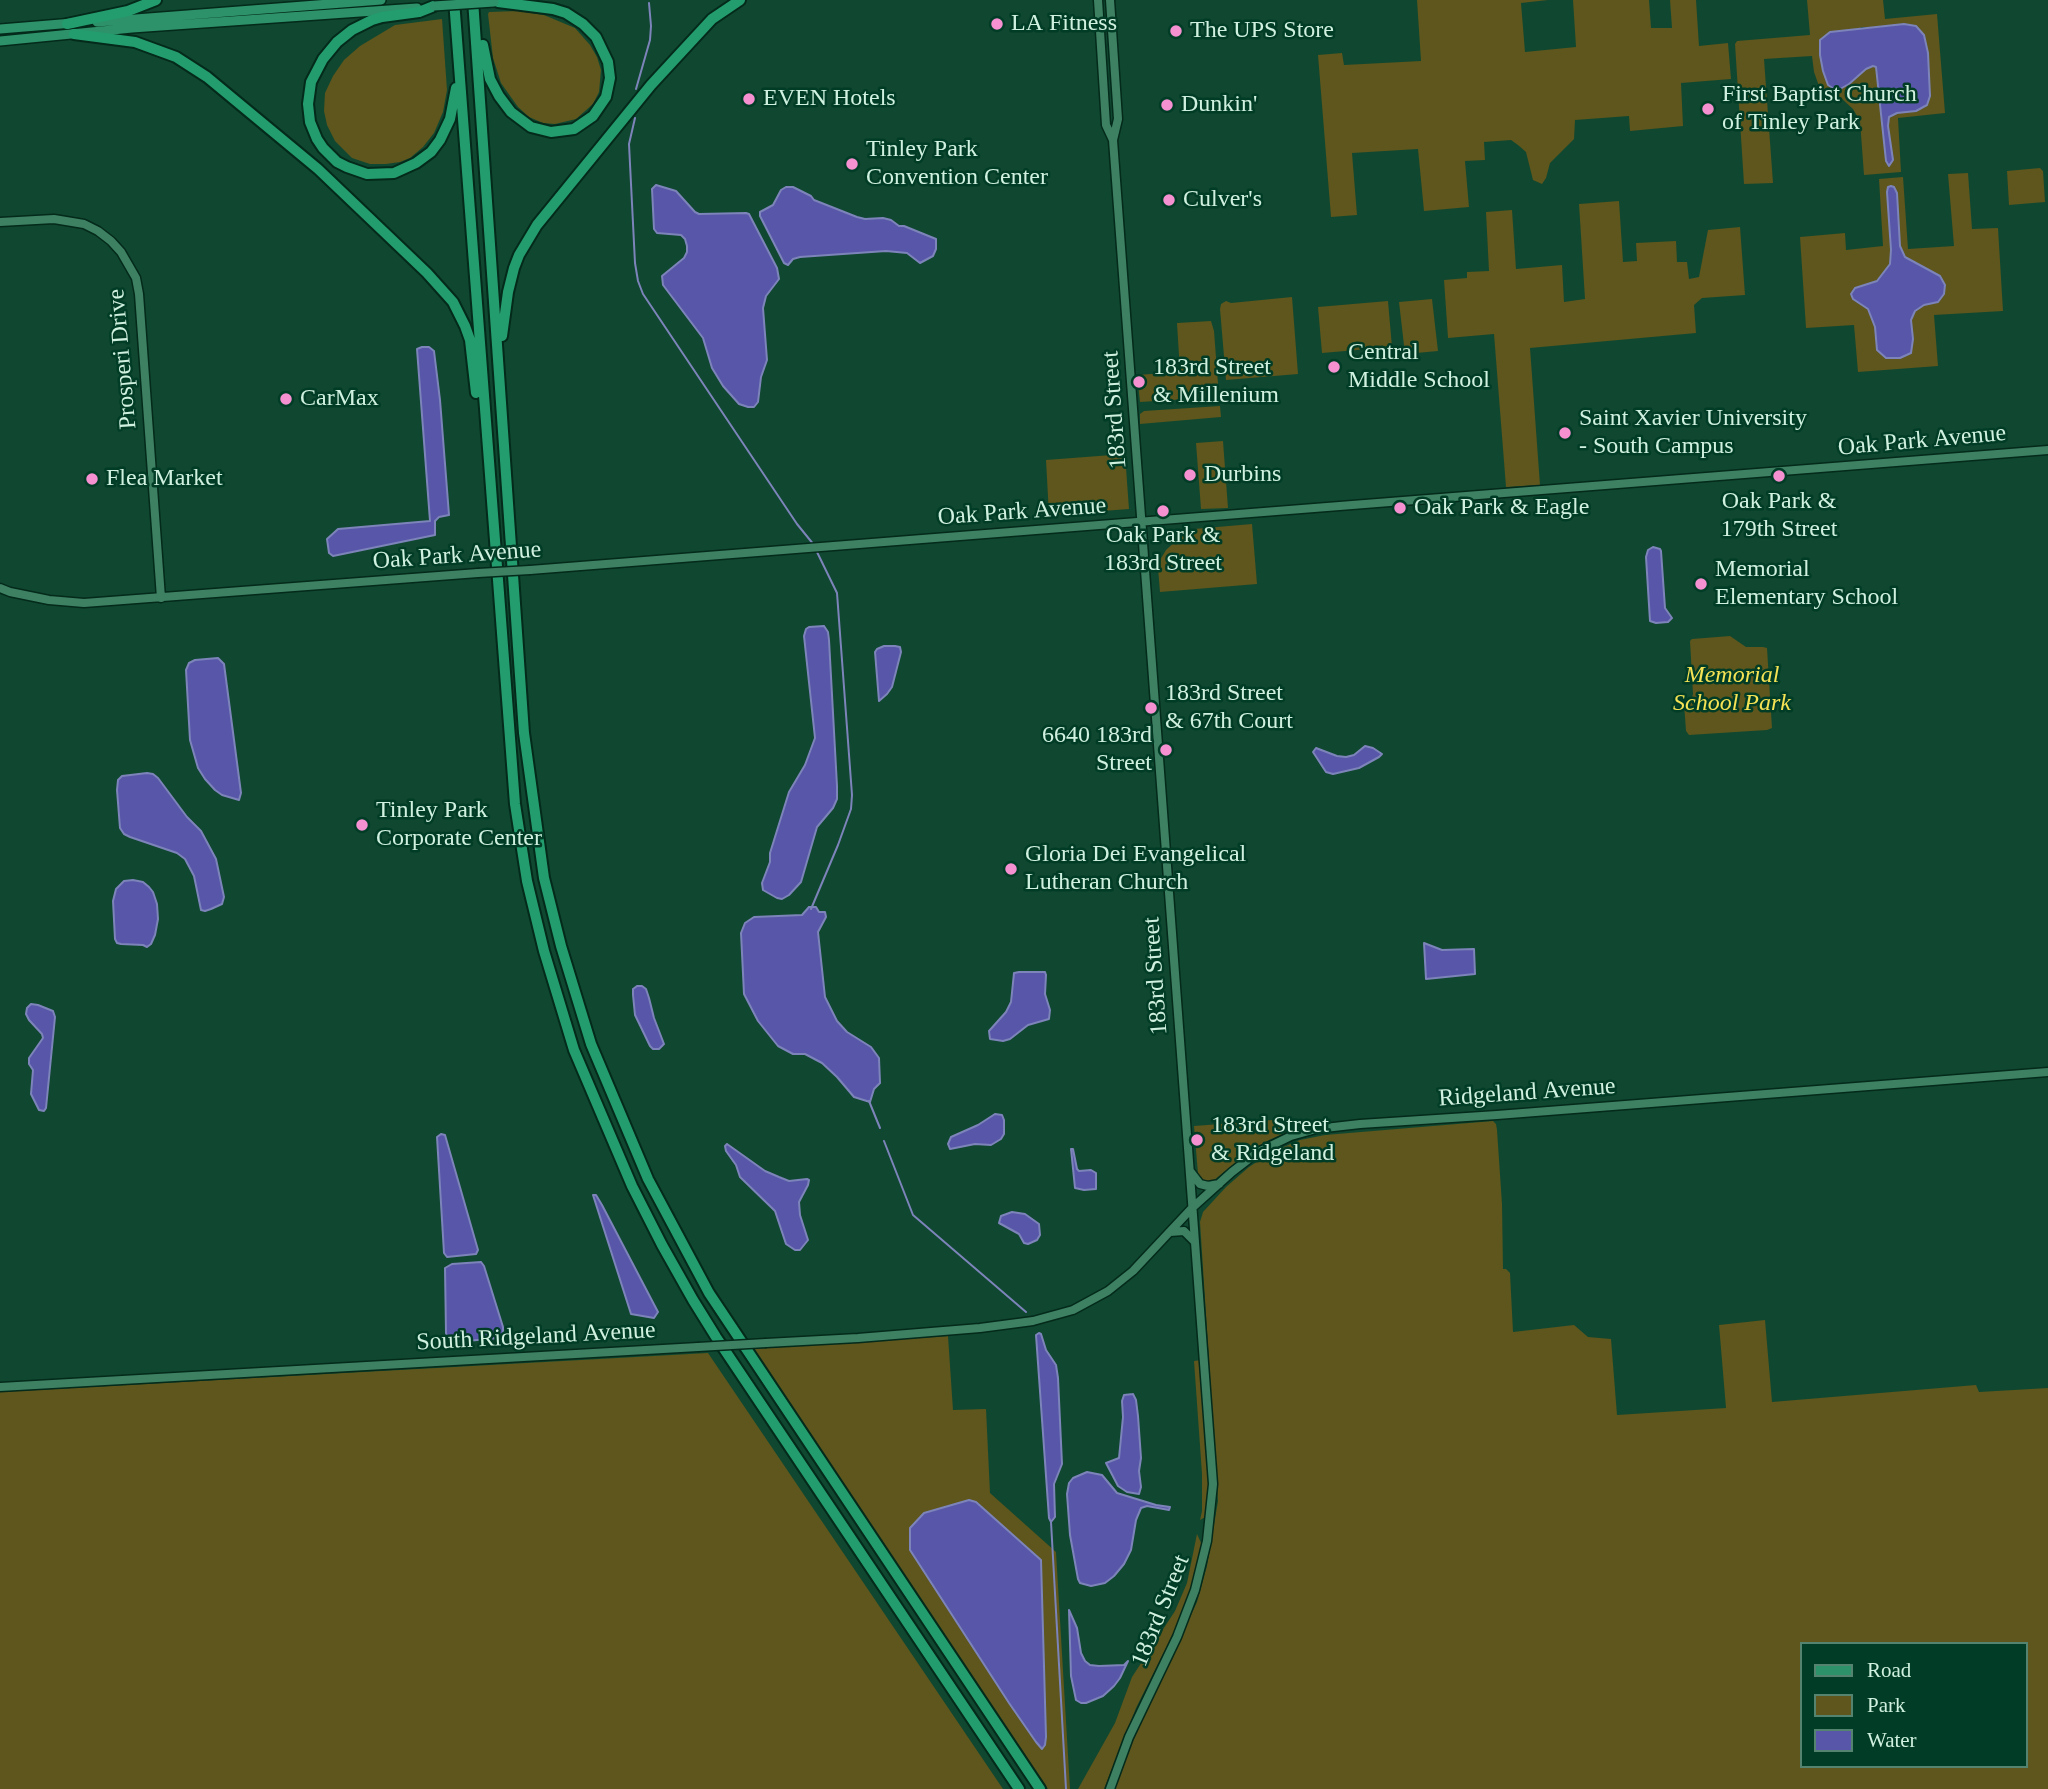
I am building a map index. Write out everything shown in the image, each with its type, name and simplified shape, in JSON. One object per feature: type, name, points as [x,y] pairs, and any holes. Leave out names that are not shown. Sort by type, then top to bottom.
[{"type":"highway","points":[[67,24],[128,11],[156,0]]},
{"type":"highway","points":[[454,0],[514,804],[527,881],[573,1050],[614,1147],[662,1245],[716,1337],[1019,1789]]},
{"type":"highway","points":[[473,0],[524,733],[544,877],[590,1044],[648,1179],[709,1293],[1040,1789]]},
{"type":"highway","points":[[499,356],[510,280],[519,255],[530,236],[573,178],[651,85],[712,19],[740,0]]},
{"type":"highway","points":[[474,16],[480,25],[484,59],[490,79],[499,96],[517,117],[531,127],[551,132],[574,129],[589,120],[604,103],[609,87],[608,62],[596,37],[578,20],[558,11],[539,6],[496,2]]},
{"type":"highway","points":[[434,6],[419,12],[372,20],[352,30],[332,47],[318,66],[309,90],[308,113],[317,139],[337,162],[360,172],[388,174],[413,166],[431,152],[447,126],[454,106],[459,65]]},
{"type":"highway","points":[[74,34],[150,46],[190,65],[318,169],[444,290],[459,313],[472,350],[486,506],[495,561]]},
{"type":"main road","points":[[0,29],[381,0]]},
{"type":"main road","points":[[0,41],[132,28],[524,0]]},
{"type":"street","name":"183rd Street","points":[[1098,0],[1105,125],[1113,141]]},
{"type":"street","name":"183rd Street","points":[[1110,0],[1118,119],[1113,141],[1212,1458],[1209,1532],[1200,1574],[1177,1637],[1132,1728],[1110,1789]]},
{"type":"street","name":"Prosperi Drive","points":[[0,222],[54,219],[84,224],[111,241],[121,252],[136,278],[161,598]]},
{"type":"street","name":"Oak Park Avenue","points":[[0,588],[49,600],[73,602],[161,598],[2048,450]]},
{"type":"street","name":"Ridgeland Avenue","points":[[1073,1310],[1090,1302],[1133,1271],[1192,1208],[1258,1152],[1291,1136],[1316,1129],[2048,1072]]},
{"type":"street","points":[[1190,1171],[1200,1184],[1219,1184]]},
{"type":"street","points":[[1170,1232],[1184,1231],[1195,1242]]},
{"type":"street","name":"South Ridgeland Avenue","points":[[0,1387],[858,1338],[980,1328],[1033,1321],[1073,1310]]},
{"type":"green space","points":[[1417,0],[1548,0],[1521,3],[1525,52],[1576,47],[1573,0],[1649,0],[1651,28],[1672,28],[1670,0],[1696,0],[1699,46],[1728,43],[1731,79],[1681,83],[1683,126],[1630,131],[1629,116],[1575,120],[1574,139],[1550,163],[1542,184],[1533,180],[1526,152],[1518,145],[1511,140],[1484,142],[1485,160],[1465,161],[1469,207],[1424,211],[1418,149],[1352,153],[1357,215],[1331,217],[1318,55],[1342,53],[1344,65],[1421,61]]},
{"type":"green space","points":[[1807,0],[1883,0],[1885,19],[1937,14],[1945,113],[1898,118],[1901,172],[1864,175],[1860,121],[1853,109],[1840,97],[1819,86],[1812,56],[1764,59],[1773,183],[1744,184],[1735,44],[1737,41],[1810,35]],"holes":[[[1904,24],[1928,53],[1930,96],[1927,105],[1916,111],[1897,113],[1889,117],[1893,160],[1887,164],[1876,67],[1866,69],[1840,89],[1861,27]]]},
{"type":"green space","points":[[518,11],[544,15],[575,28],[597,57],[601,70],[599,92],[593,104],[576,119],[555,124],[543,123],[529,117],[518,107],[501,83],[493,58],[488,14]]},
{"type":"green space","points":[[442,19],[447,90],[443,112],[434,133],[423,147],[410,158],[400,162],[370,164],[352,158],[335,141],[327,125],[324,111],[325,93],[333,76],[344,60],[360,46],[395,25]]},
{"type":"green space","points":[[2040,168],[2043,171],[2045,202],[2009,205],[2007,171]]},
{"type":"green space","points":[[1968,173],[1972,229],[1998,228],[2003,311],[1934,315],[1938,366],[1858,372],[1854,325],[1806,328],[1800,237],[1845,233],[1846,250],[1883,246],[1879,179],[1903,177],[1908,249],[1954,246],[1948,174]],"holes":[[[1897,193],[1900,246],[1905,257],[1917,264],[1938,302],[1924,305],[1915,311],[1911,320],[1913,339],[1877,350],[1875,327],[1856,288],[1877,281],[1890,264]]]},
{"type":"green space","points":[[1619,201],[1623,262],[1637,261],[1636,243],[1676,241],[1677,262],[1687,262],[1689,279],[1699,277],[1708,230],[1740,227],[1745,295],[1702,298],[1694,305],[1696,333],[1530,348],[1540,485],[1506,487],[1494,334],[1448,338],[1444,280],[1467,278],[1467,272],[1489,271],[1486,212],[1512,210],[1516,269],[1562,265],[1564,302],[1585,299],[1579,204]]},
{"type":"green space","points":[[1292,297],[1298,374],[1226,380],[1221,304],[1226,301],[1231,303]]},
{"type":"green space","points":[[1432,299],[1438,351],[1405,354],[1399,302]]},
{"type":"green space","points":[[1388,301],[1392,347],[1322,353],[1318,307]]},
{"type":"green space","points":[[1211,321],[1219,397],[1140,402],[1137,375],[1180,372],[1177,323]]},
{"type":"green space","points":[[1220,406],[1221,417],[1140,424],[1140,414],[1144,411]]},
{"type":"green space","points":[[1223,441],[1228,508],[1201,509],[1196,443]]},
{"type":"green space","points":[[1125,454],[1129,509],[1049,515],[1046,460]]},
{"type":"green space","points":[[1252,524],[1257,584],[1160,592],[1160,560],[1180,537],[1194,529]]},
{"type":"green space","name":"Memorial School Park","points":[[1730,636],[1746,647],[1767,648],[1772,728],[1689,735],[1686,731],[1684,703],[1693,694],[1690,641]]},
{"type":"green space","points":[[1286,1119],[1285,1133],[1243,1156],[1213,1181],[1201,1181],[1194,1126]]},
{"type":"green space","points":[[1493,1121],[1497,1130],[1502,1204],[1503,1269],[1510,1273],[1513,1332],[1574,1325],[1588,1337],[1611,1339],[1617,1415],[1726,1408],[1719,1325],[1765,1320],[1772,1402],[1976,1385],[1979,1392],[2048,1388],[2048,1789],[1114,1789],[1131,1745],[1197,1602],[1207,1566],[1218,1501],[1200,1222],[1203,1212],[1249,1167],[1272,1152],[1300,1140],[1325,1135]]},
{"type":"green space","points":[[948,1336],[953,1410],[986,1409],[990,1493],[1056,1552],[1070,1789],[1048,1789],[753,1349]]},
{"type":"green space","points":[[708,1353],[1003,1789],[0,1789],[0,1392]]},
{"type":"green space","points":[[1201,1360],[1210,1473],[1209,1508],[1207,1516],[1200,1520],[1202,1474],[1194,1361]]},
{"type":"green space","points":[[1197,1534],[1202,1552],[1181,1618],[1136,1708],[1104,1789],[1078,1789],[1115,1723],[1132,1677],[1175,1611],[1187,1583]]},
{"type":"water","points":[[1904,24],[1916,26],[1924,35],[1928,53],[1930,96],[1927,105],[1916,111],[1897,113],[1889,117],[1893,160],[1889,166],[1886,161],[1876,67],[1866,69],[1849,84],[1834,89],[1828,85],[1823,71],[1820,40],[1830,32]]},
{"type":"water","points":[[656,185],[676,191],[699,214],[749,214],[777,268],[779,279],[766,296],[763,308],[767,360],[761,377],[758,402],[754,407],[739,404],[723,386],[712,368],[703,338],[663,285],[662,276],[684,258],[687,246],[681,235],[657,233],[654,229],[652,189]]},
{"type":"water","points":[[1891,186],[1897,193],[1900,246],[1905,257],[1940,276],[1945,285],[1944,294],[1938,302],[1924,305],[1915,311],[1911,320],[1911,353],[1900,358],[1886,358],[1877,350],[1875,327],[1868,309],[1853,299],[1851,294],[1855,288],[1877,281],[1890,264],[1887,192]]},
{"type":"water","points":[[793,187],[814,200],[857,217],[891,220],[899,226],[936,239],[933,256],[920,263],[907,253],[886,251],[800,257],[793,259],[788,265],[784,263],[760,216],[760,212],[773,205],[781,190]]},
{"type":"water","points":[[429,347],[434,351],[449,515],[439,517],[435,521],[435,535],[333,556],[329,553],[327,539],[338,529],[430,521],[417,349]]},
{"type":"water","points":[[1653,547],[1661,551],[1665,608],[1672,618],[1668,622],[1650,621],[1646,557],[1648,550]]},
{"type":"water","points":[[824,626],[829,640],[837,799],[817,827],[801,882],[782,899],[763,890],[762,883],[789,792],[805,765],[815,738],[804,636],[809,627]]},
{"type":"water","points":[[884,646],[900,647],[901,652],[892,687],[879,701],[875,652]]},
{"type":"water","points":[[218,658],[224,664],[241,793],[239,800],[222,795],[205,779],[198,768],[190,740],[186,670],[189,663],[195,660]]},
{"type":"water","points":[[1365,746],[1382,754],[1359,768],[1333,774],[1326,772],[1313,752],[1316,748],[1346,757],[1354,755]]},
{"type":"water","points":[[147,773],[158,778],[201,831],[216,859],[224,897],[222,904],[201,910],[194,876],[185,859],[177,853],[130,837],[120,828],[118,780],[122,776]]},
{"type":"water","points":[[124,881],[143,882],[149,887],[157,904],[155,935],[147,947],[117,943],[115,939],[113,901],[116,889]]},
{"type":"water","points":[[809,907],[825,912],[826,917],[818,932],[825,997],[837,1021],[847,1032],[871,1047],[879,1058],[880,1083],[874,1089],[870,1102],[854,1097],[822,1063],[805,1054],[793,1054],[778,1046],[758,1021],[744,994],[741,933],[745,923],[754,917],[802,915]]},
{"type":"water","points":[[1424,943],[1442,950],[1474,949],[1475,974],[1426,979]]},
{"type":"water","points":[[1045,972],[1049,1019],[1028,1025],[1010,1039],[990,1039],[989,1031],[1011,1002],[1014,973]]},
{"type":"water","points":[[637,986],[646,989],[664,1044],[659,1049],[650,1046],[635,1015],[633,989]]},
{"type":"water","points":[[31,1004],[53,1011],[55,1017],[44,1111],[39,1110],[31,1094],[33,1070],[29,1058],[43,1038],[26,1014]]},
{"type":"water","points":[[995,1114],[1002,1115],[1004,1120],[1004,1134],[1001,1139],[991,1145],[975,1144],[950,1149],[948,1144],[951,1137]]},
{"type":"water","points":[[445,1135],[478,1250],[476,1254],[447,1257],[444,1253],[437,1137]]},
{"type":"water","points":[[727,1144],[765,1171],[789,1181],[809,1180],[799,1202],[808,1240],[800,1250],[786,1244],[775,1211],[740,1177],[736,1165],[726,1151]]},
{"type":"water","points":[[1071,1149],[1079,1171],[1091,1170],[1096,1173],[1096,1189],[1075,1188]]},
{"type":"water","points":[[593,1195],[596,1195],[602,1205],[658,1312],[654,1318],[631,1314]]},
{"type":"water","points":[[1012,1212],[1025,1214],[1039,1224],[1040,1235],[1037,1240],[1024,1243],[1019,1234],[999,1223],[1001,1216]]},
{"type":"water","points":[[481,1262],[503,1334],[499,1338],[456,1342],[448,1340],[445,1268],[452,1264]]},
{"type":"water","points":[[1039,1333],[1056,1365],[1058,1378],[1062,1464],[1054,1484],[1055,1517],[1051,1522],[1036,1335]]},
{"type":"water","points":[[1133,1394],[1138,1416],[1141,1458],[1139,1494],[1127,1492],[1118,1486],[1106,1463],[1119,1458],[1122,1401],[1124,1395]]},
{"type":"water","points":[[1087,1472],[1102,1475],[1117,1493],[1170,1507],[1169,1510],[1147,1506],[1141,1508],[1131,1550],[1124,1564],[1105,1583],[1091,1586],[1080,1583],[1078,1579],[1070,1535],[1067,1494],[1073,1478]]},
{"type":"water","points":[[969,1500],[976,1502],[1041,1560],[1046,1737],[1042,1749],[910,1550],[910,1528],[924,1513]]},
{"type":"water","points":[[1069,1610],[1077,1628],[1085,1661],[1099,1666],[1124,1665],[1128,1661],[1114,1686],[1103,1696],[1086,1703],[1076,1700],[1071,1676]]},
{"type":"waterway","points":[[636,89],[650,40],[649,3]]},
{"type":"waterway","points":[[635,118],[629,144],[635,263],[643,294],[797,524],[814,545]]},
{"type":"waterway","points":[[811,909],[851,809],[852,795],[837,593],[816,550]]},
{"type":"waterway","points":[[869,1101],[880,1128]]},
{"type":"waterway","points":[[884,1141],[913,1215],[1026,1312]]},
{"type":"waterway","points":[[1051,1522],[1066,1789]]},
{"type":"place","name":"LA Fitness","points":[[997,24]]},
{"type":"place","name":"The UPS Store","points":[[1176,31]]},
{"type":"place","name":"EVEN Hotels","points":[[749,99]]},
{"type":"place","name":"Dunkin'","points":[[1167,105]]},
{"type":"place","name":"First Baptist Church of Tinley Park","points":[[1708,109]]},
{"type":"place","name":"Tinley Park Convention Center","points":[[852,164]]},
{"type":"place","name":"Culver's","points":[[1169,200]]},
{"type":"place","name":"Central Middle School","points":[[1334,367]]},
{"type":"place","name":"183rd Street & Millenium","points":[[1139,382]]},
{"type":"place","name":"CarMax","points":[[286,399]]},
{"type":"place","name":"Saint Xavier University - South Campus","points":[[1565,433]]},
{"type":"place","name":"Durbins","points":[[1190,475]]},
{"type":"place","name":"Oak Park & 179th Street","points":[[1779,476]]},
{"type":"place","name":"Flea Market","points":[[92,479]]},
{"type":"place","name":"Oak Park & Eagle","points":[[1400,508]]},
{"type":"place","name":"Oak Park & 183rd Street","points":[[1163,511]]},
{"type":"place","name":"Memorial Elementary School","points":[[1701,584]]},
{"type":"place","name":"183rd Street & 67th Court","points":[[1151,708]]},
{"type":"place","name":"6640 183rd Street","points":[[1166,750]]},
{"type":"place","name":"Tinley Park Corporate Center","points":[[362,825]]},
{"type":"place","name":"Gloria Dei Evangelical Lutheran Church","points":[[1011,869]]},
{"type":"place","name":"183rd Street & Ridgeland","points":[[1197,1140]]}]
